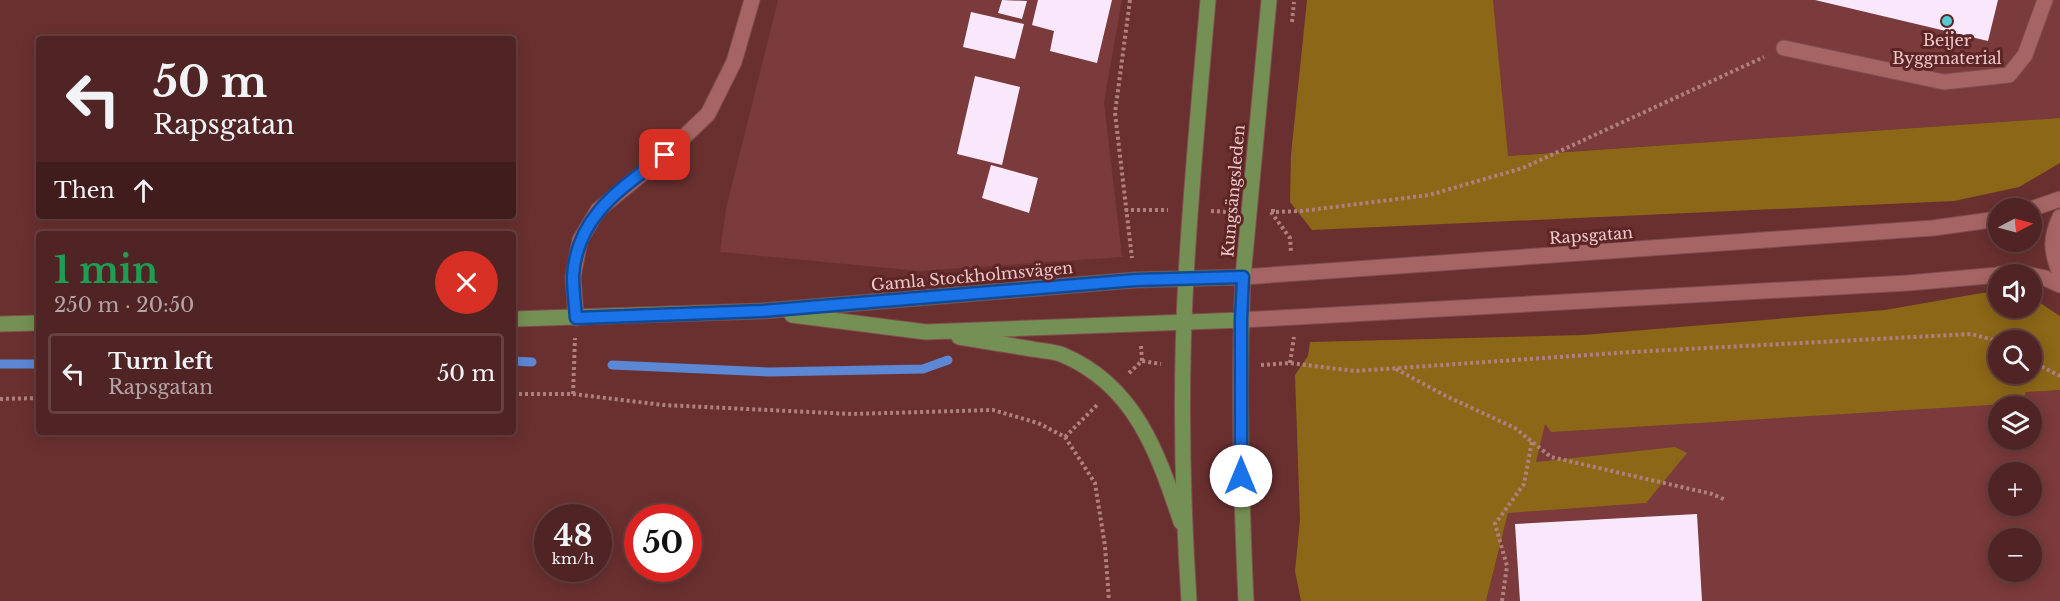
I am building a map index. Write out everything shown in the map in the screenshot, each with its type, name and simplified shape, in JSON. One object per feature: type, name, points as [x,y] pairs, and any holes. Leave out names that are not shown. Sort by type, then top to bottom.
[{"type":"main road","points":[[1189,601],[1185,536],[1183,368],[1186,279],[1208,0]]},
{"type":"main road","name":"Kungsängsleden","points":[[1246,601],[1241,497],[1241,320],[1269,0]]},
{"type":"main road","name":"Rapsgatan","points":[[1186,279],[1243,277]]},
{"type":"main road","name":"Gamla Stockholmsvägen","points":[[516,319],[762,311],[1136,280],[1186,279]]},
{"type":"main road","name":"Gamla Stockholmsvägen","points":[[762,311],[927,332],[1185,321]]},
{"type":"main road","points":[[1185,321],[1241,320]]},
{"type":"main road","points":[[0,324],[36,323]]},
{"type":"main road","points":[[927,332],[1062,354],[1094,372],[1114,388],[1138,418],[1161,463],[1185,536]]},
{"type":"street","points":[[576,318],[573,277],[580,240],[598,210],[665,155],[708,114],[734,62],[752,0]]},
{"type":"street","points":[[1784,48],[1944,82],[2009,75],[2025,55],[2045,0]]},
{"type":"street","points":[[2042,205],[2060,199]]},
{"type":"street","points":[[2060,217],[2054,230],[2053,256],[2060,273]]},
{"type":"street","name":"Rapsgatan","points":[[1243,277],[1933,228],[1988,220]]},
{"type":"street","points":[[1241,320],[1908,283],[1988,276]]},
{"type":"street","points":[[2042,277],[2060,285]]},
{"type":"path","points":[[1130,0],[1115,113],[1125,210],[1136,280]]},
{"type":"path","points":[[1272,212],[1302,211],[1429,195],[1523,168],[1784,48]]},
{"type":"path","points":[[573,394],[576,318]]},
{"type":"path","points":[[1139,323],[1142,361]]},
{"type":"path","points":[[1242,366],[1290,363],[1355,370],[1971,333],[1988,338]]},
{"type":"path","points":[[1065,437],[1142,361]]},
{"type":"path","points":[[1142,361],[1183,368]]},
{"type":"path","points":[[2042,367],[2060,376]]},
{"type":"path","points":[[1395,368],[1446,396],[1515,428],[1551,457],[1712,494],[1726,500]]},
{"type":"path","points":[[516,394],[573,394],[663,405],[790,412],[852,414],[993,410],[1038,423],[1065,437],[1095,483],[1106,546],[1109,601]]},
{"type":"path","points":[[0,399],[36,398]]},
{"type":"path","points":[[1502,601],[1508,566],[1495,524],[1524,484],[1532,441]]},
{"type":"shaded area","points":[[778,0],[1122,0],[1104,102],[1122,257],[919,271],[720,252],[726,209]]},
{"type":"shaded area","points":[[1307,0],[1493,0],[1508,156],[2060,118],[2060,163],[2019,187],[1954,201],[1312,230],[1290,202],[1291,155]]},
{"type":"shaded area","points":[[1493,0],[2060,0],[2060,118],[1507,156]]},
{"type":"shaded area","points":[[1988,293],[1988,318],[2042,318],[2042,304],[2060,316],[2060,390],[2026,392],[2025,396],[1988,396],[1988,405],[1551,432],[1545,424],[1536,462],[1675,447],[1687,453],[1646,503],[1508,513],[1486,601],[1301,601],[1295,571],[1300,520],[1295,375],[1308,356],[1310,342],[1583,335],[1885,310]]},
{"type":"shaded area","points":[[2060,390],[2060,601],[1486,601],[1508,513],[1544,423]]},
{"type":"building","points":[[1002,0],[1027,1],[1022,19],[998,13]]},
{"type":"building","points":[[1038,0],[1112,0],[1097,63],[1050,51],[1054,31],[1032,25]]},
{"type":"building","name":"Beijer Byggmaterial","points":[[1815,0],[1998,0],[1988,41]]},
{"type":"building","points":[[971,12],[1024,24],[1015,59],[963,47]]},
{"type":"building","points":[[975,76],[1020,87],[1002,165],[957,154]]},
{"type":"building","points":[[991,165],[1038,178],[1029,213],[982,198]]},
{"type":"building","points":[[1697,514],[1702,601],[1520,601],[1515,524]]},
{"type":"waterway","points":[[612,365],[770,372],[923,369],[948,360]]},
{"type":"waterway","points":[[516,361],[532,362]]},
{"type":"waterway","points":[[0,364],[36,364]]},
{"type":"place","name":"Beijer Byggmaterial","points":[[1947,21]]},
{"type":"route","points":[[665,155],[598,210],[580,240],[573,277],[576,318],[762,311],[1136,280],[1243,277],[1241,476]]}]
